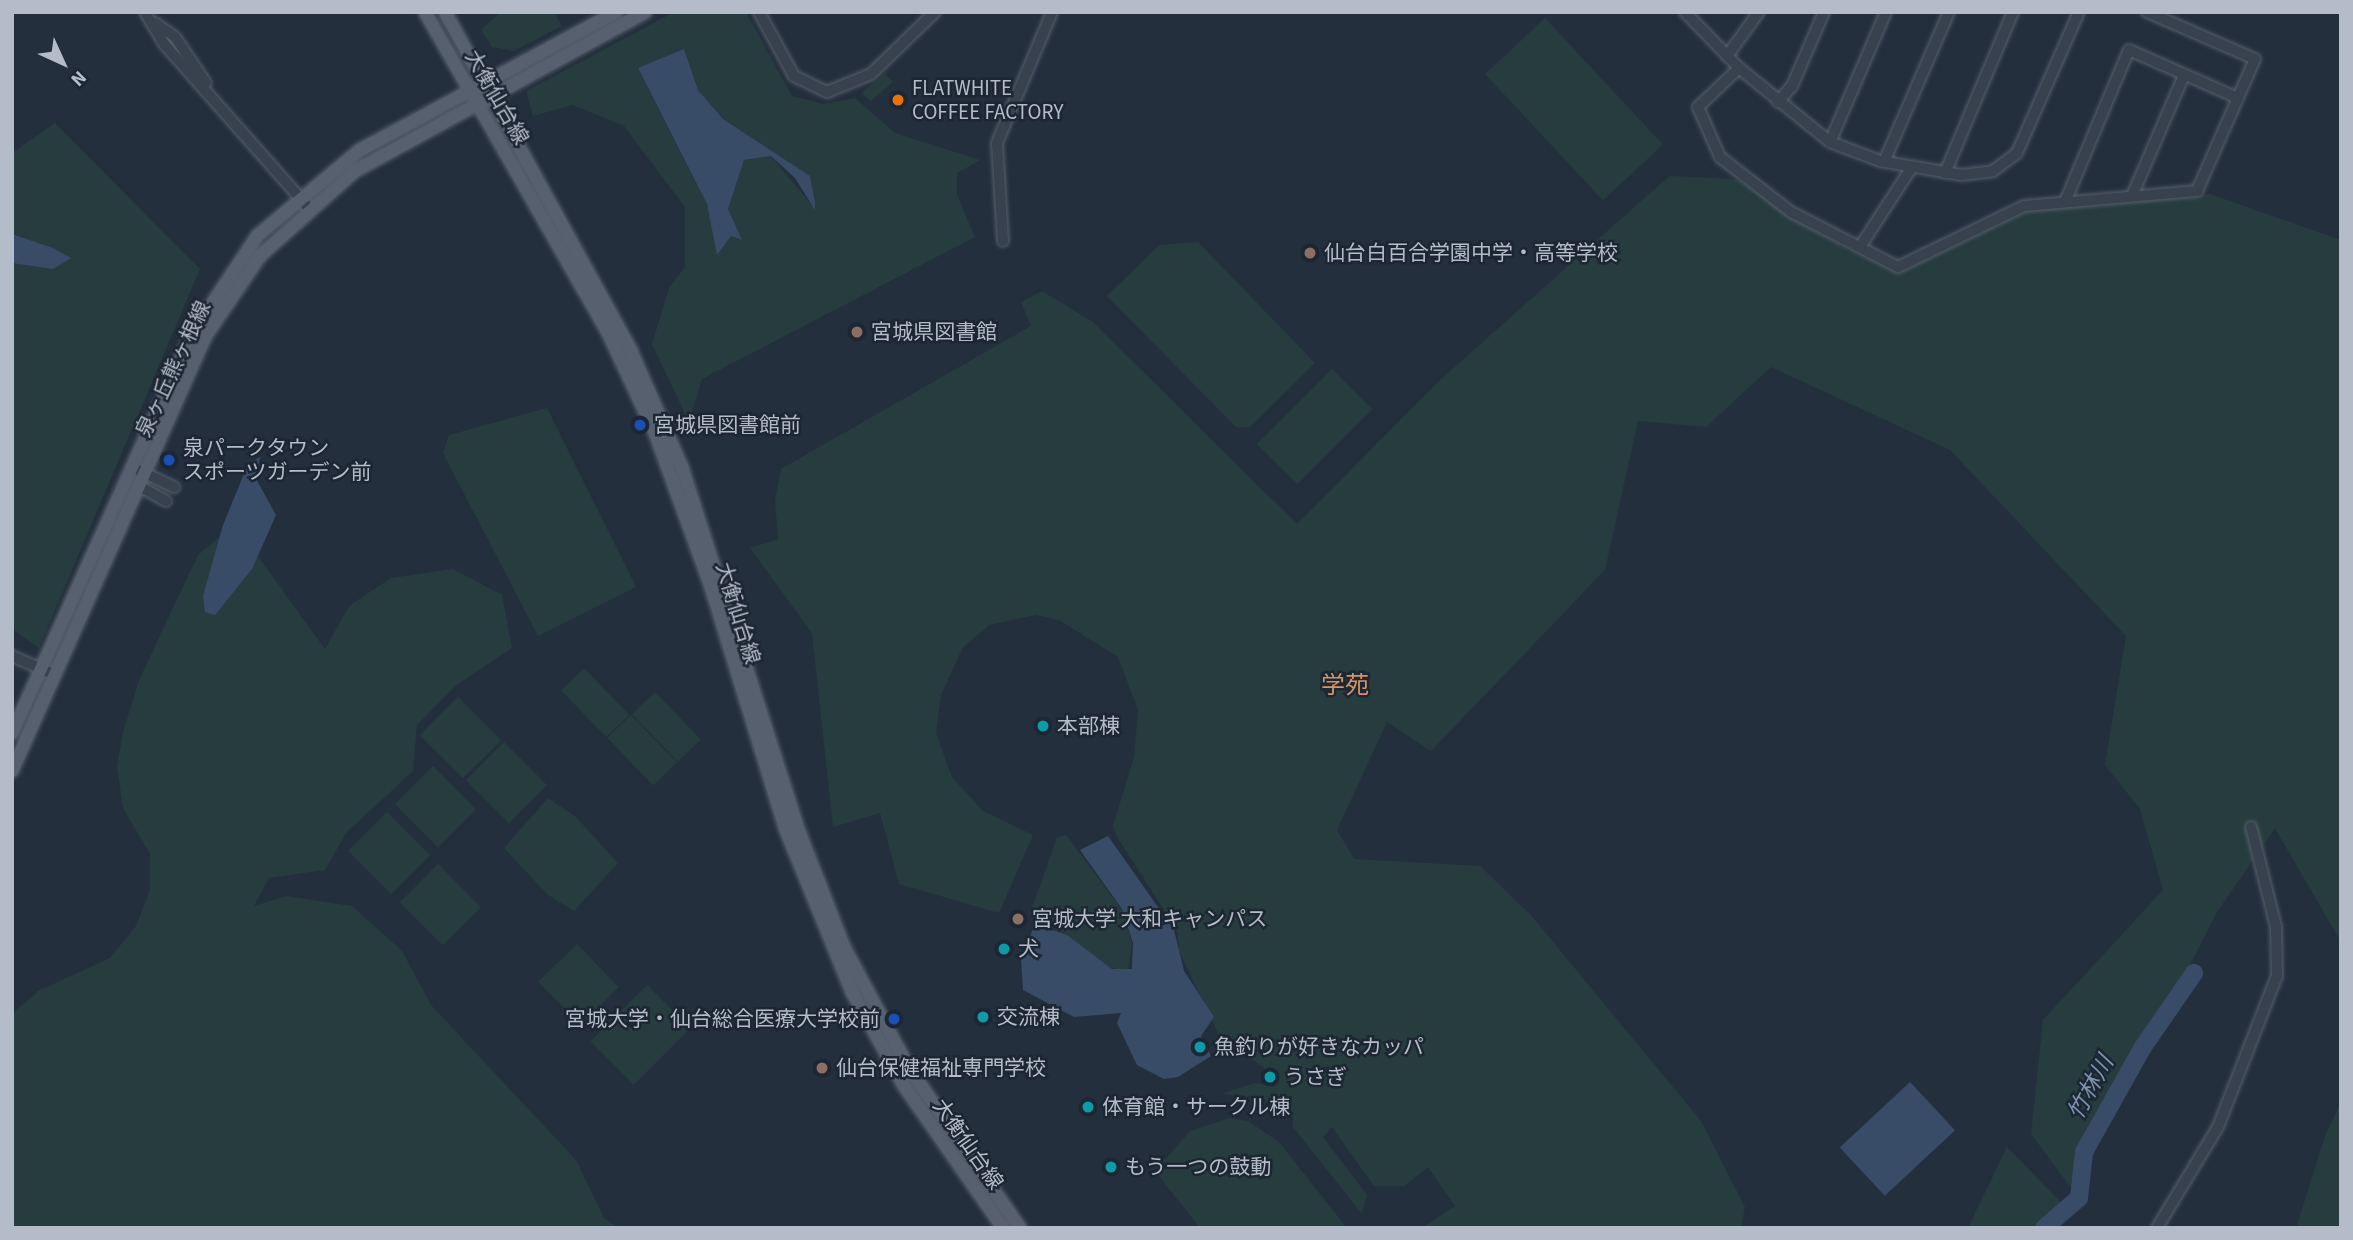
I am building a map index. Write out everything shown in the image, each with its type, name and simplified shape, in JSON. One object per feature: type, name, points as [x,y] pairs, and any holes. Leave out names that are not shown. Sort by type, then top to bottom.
[{"type":"main road","name":"大衡仙台線","points":[[425,12],[609,335],[655,433],[699,553],[785,828],[833,951],[904,1086],[1003,1228]]},
{"type":"main road","name":"大衡仙台線","points":[[445,12],[631,351],[712,548],[800,834],[844,947],[909,1068],[1020,1228]]},
{"type":"main road","name":"泉ヶ丘熊ヶ根線","points":[[488,89],[616,12]]},
{"type":"main road","name":"泉ヶ丘熊ヶ根線","points":[[12,733],[207,307],[257,236],[299,196],[360,150],[645,12]]},
{"type":"main road","name":"泉ヶ丘熊ヶ根線","points":[[12,771],[145,472],[223,306],[308,207],[376,157],[475,96]]},
{"type":"street","points":[[759,12],[794,76],[827,92],[871,74],[936,12]]},
{"type":"street","points":[[1003,241],[1001,126],[1052,12]]},
{"type":"street","points":[[1685,12],[1739,68],[1829,142],[1884,162],[1945,173],[1993,171],[2017,153],[2079,12]]},
{"type":"street","points":[[1727,56],[1759,12]]},
{"type":"street","points":[[1778,102],[1792,86],[1824,12]]},
{"type":"street","points":[[1829,142],[1886,12]]},
{"type":"street","points":[[1884,162],[1949,12]]},
{"type":"street","points":[[1945,173],[2013,12]]},
{"type":"street","points":[[1739,68],[1698,107],[1720,156],[1791,212],[1899,267],[2024,206],[2197,191],[2255,59],[2147,12]]},
{"type":"street","points":[[149,16],[175,37],[209,88],[308,207]]},
{"type":"street","points":[[2065,202],[2129,50],[2238,98]]},
{"type":"street","points":[[2132,196],[2184,75]]},
{"type":"street","points":[[1860,247],[1912,167]]},
{"type":"street","points":[[132,467],[174,487]]},
{"type":"street","points":[[139,486],[166,501]]},
{"type":"street","points":[[699,553],[712,548]]},
{"type":"street","points":[[12,656],[55,675]]},
{"type":"street","points":[[2157,1228],[2218,1127],[2277,976],[2276,927],[2251,827]]},
{"type":"green space","points":[[500,12],[554,12],[562,26],[514,51],[492,47],[481,30]]},
{"type":"green space","points":[[674,12],[746,12],[792,96],[824,104],[855,98],[895,133],[980,160],[957,173],[957,195],[975,237],[702,379],[689,422],[652,344],[669,288],[685,267],[685,207],[624,126],[573,105],[533,116],[526,91]],"holes":[[[684,49],[698,90],[723,119],[810,176],[815,209],[771,156],[744,160],[728,209],[741,240],[731,236],[718,254],[707,204],[638,69]]]},
{"type":"green space","points":[[1545,18],[1663,145],[1603,200],[1485,74]]},
{"type":"green space","points":[[885,74],[893,82],[871,101],[861,93]]},
{"type":"green space","points":[[55,123],[200,269],[39,648],[12,629],[12,153]]},
{"type":"green space","points":[[1669,176],[1736,179],[1843,248],[1900,273],[2028,211],[2210,194],[2341,240],[2341,942],[2275,828],[2217,912],[2074,1192],[2031,1134],[2043,1020],[2163,890],[2140,809],[2105,765],[2126,636],[1950,450],[1771,367],[1706,427],[1638,421],[1605,570],[1431,751],[1387,722],[1337,830],[1354,859],[1480,866],[1530,914],[1701,1121],[1745,1207],[1741,1228],[1422,1228],[1455,1206],[1428,1167],[1404,1186],[1374,1186],[1332,1127],[1323,1137],[1367,1195],[1362,1214],[1293,1127],[1293,1117],[1261,1097],[1222,1094],[1254,1083],[1269,1085],[1276,1077],[1219,1035],[1179,951],[1177,930],[1117,837],[1113,826],[1134,757],[1138,710],[1118,657],[1059,620],[1036,615],[989,625],[962,649],[941,695],[936,733],[952,777],[983,811],[1033,835],[999,913],[899,884],[880,813],[833,827],[812,633],[750,548],[778,539],[775,500],[781,469],[1031,326],[1021,302],[1042,291],[1093,322],[1297,524],[1439,381]]},
{"type":"green space","points":[[1198,242],[1315,363],[1249,428],[1236,427],[1107,296],[1159,245]]},
{"type":"green space","points":[[1332,369],[1372,409],[1297,484],[1257,444]]},
{"type":"green space","points":[[547,408],[636,587],[538,636],[443,453],[449,435]]},
{"type":"green space","points":[[225,532],[242,534],[325,649],[349,606],[391,578],[453,569],[502,595],[512,648],[455,686],[417,725],[413,771],[346,833],[325,870],[269,878],[254,906],[286,896],[352,906],[402,951],[431,1005],[576,1160],[604,1218],[619,1228],[12,1228],[12,1014],[38,991],[110,958],[136,926],[150,890],[150,854],[123,808],[117,767],[123,732],[139,680],[198,555]]},
{"type":"green space","points":[[584,668],[629,715],[606,737],[561,690]]},
{"type":"green space","points":[[655,692],[701,739],[678,762],[632,714]]},
{"type":"green space","points":[[458,697],[501,740],[463,778],[420,735]]},
{"type":"green space","points":[[631,715],[677,762],[653,785],[607,738]]},
{"type":"green space","points":[[504,742],[547,785],[509,823],[466,780]]},
{"type":"green space","points":[[433,766],[476,809],[438,847],[395,804]]},
{"type":"green space","points":[[548,798],[576,817],[618,863],[574,911],[548,895],[504,848]]},
{"type":"green space","points":[[387,812],[430,855],[391,894],[348,851]]},
{"type":"green space","points":[[1066,835],[1122,910],[1132,943],[1128,971],[1112,968],[1030,914],[1057,837]]},
{"type":"green space","points":[[438,864],[481,907],[443,945],[400,902]]},
{"type":"green space","points":[[577,944],[619,987],[580,1025],[538,982]]},
{"type":"green space","points":[[647,985],[690,1028],[634,1085],[590,1042]]},
{"type":"green space","points":[[2341,1102],[2341,1228],[2296,1228],[2325,1136]]},
{"type":"green space","points":[[1229,1118],[1248,1121],[1279,1142],[1347,1228],[1200,1228],[1155,1171],[1190,1131]]},
{"type":"green space","points":[[2007,1147],[2063,1204],[2052,1228],[1968,1228]]},
{"type":"water","points":[[684,49],[698,90],[723,119],[810,176],[815,202],[815,210],[795,178],[771,156],[744,160],[728,209],[742,240],[731,236],[717,255],[707,204],[638,68]]},
{"type":"water","points":[[12,234],[53,248],[71,258],[53,269],[12,263]]},
{"type":"water","points":[[260,457],[256,479],[276,515],[252,569],[215,615],[205,612],[203,596],[223,525],[248,464]]},
{"type":"water","points":[[1108,836],[1174,930],[1184,971],[1214,1017],[1201,1036],[1211,1056],[1178,1077],[1164,1079],[1137,1065],[1117,1023],[1121,1013],[1074,1017],[1023,990],[1021,958],[1035,924],[1067,935],[1112,969],[1132,969],[1133,943],[1122,909],[1080,850]]},
{"type":"water","points":[[1910,1082],[1955,1130],[1885,1196],[1840,1147]]},
{"type":"waterway","name":"竹林川","points":[[2044,1228],[2079,1198],[2084,1152],[2143,1047],[2194,973]]},
{"type":"place","name":"FLATWHITE COFFEE FACTORY","points":[[898,100]]},
{"type":"place","name":"仙台白百合学園中学・高等学校","points":[[1310,253]]},
{"type":"place","name":"宮城県図書館","points":[[857,332]]},
{"type":"place","name":"宮城県図書館前","points":[[640,425]]},
{"type":"place","name":"泉パークタウン スポーツガーデン前","points":[[169,460]]},
{"type":"place","name":"本部棟","points":[[1043,726]]},
{"type":"place","name":"宮城大学 大和キャンパス","points":[[1018,919]]},
{"type":"place","name":"犬","points":[[1004,949]]},
{"type":"place","name":"交流棟","points":[[983,1017]]},
{"type":"place","name":"宮城大学・仙台総合医療大学校前","points":[[894,1019]]},
{"type":"place","name":"魚釣りが好きなカッパ","points":[[1200,1047]]},
{"type":"place","name":"仙台保健福祉専門学校","points":[[822,1068]]},
{"type":"place","name":"うさぎ","points":[[1270,1077]]},
{"type":"place","name":"体育館・サークル棟","points":[[1088,1107]]},
{"type":"place","name":"もう一つの鼓動","points":[[1111,1167]]},
{"type":"district","name":"学苑","points":[[1345,686]]}]
